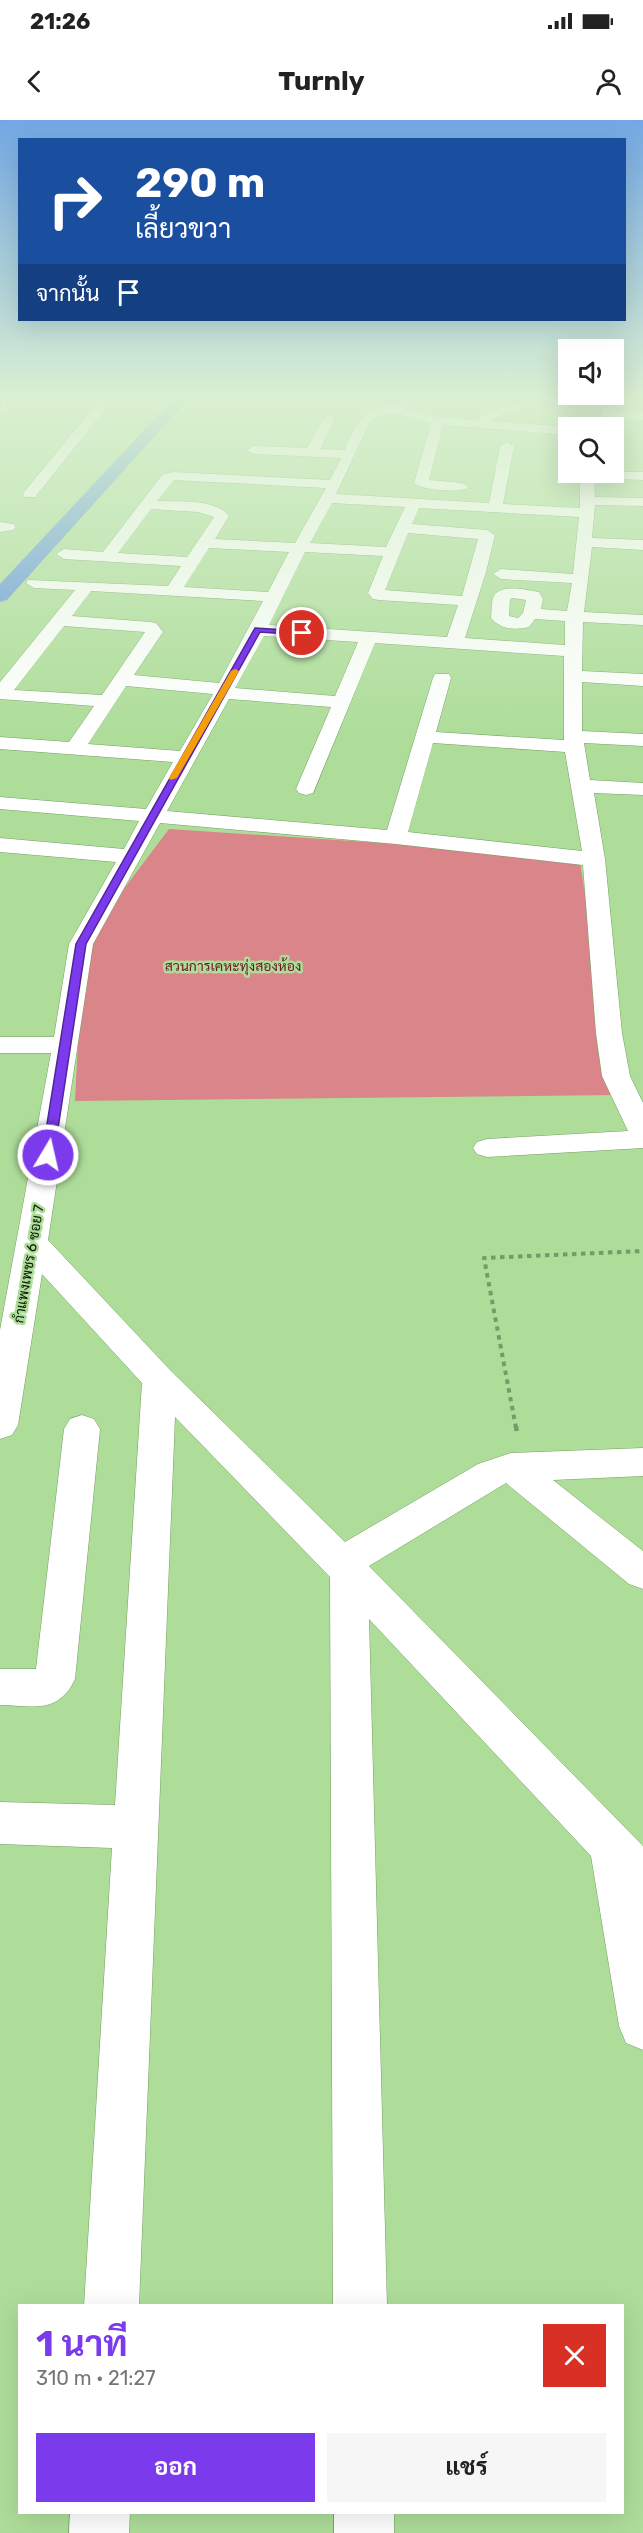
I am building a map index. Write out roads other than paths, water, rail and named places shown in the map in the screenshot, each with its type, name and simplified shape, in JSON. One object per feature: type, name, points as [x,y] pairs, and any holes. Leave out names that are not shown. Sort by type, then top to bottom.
[{"type":"street","points":[[108,556],[144,510]]},
{"type":"street","points":[[173,591],[222,516],[218,512],[194,510]]},
{"type":"street","name":"กำแพงเพชร 6 ซอย 7","points":[[0,1425],[21,1258],[66,1045],[81,944],[258,630],[272,597],[321,510]]},
{"type":"street","points":[[412,510],[376,593],[466,601]]},
{"type":"street","points":[[505,510],[585,522],[643,536]]},
{"type":"street","points":[[586,510],[581,579],[574,618],[574,742],[594,859],[609,1033],[630,1077],[643,1133]]},
{"type":"street","points":[[585,522],[621,510]]},
{"type":"street","points":[[585,522],[643,545]]},
{"type":"street","points":[[405,528],[487,535],[478,572],[466,601],[454,644]]},
{"type":"street","points":[[204,543],[392,552]]},
{"type":"street","points":[[64,554],[192,561]]},
{"type":"street","points":[[478,572],[581,579]]},
{"type":"street","points":[[34,583],[272,597]]},
{"type":"street","points":[[87,586],[22,664],[3,694],[107,701]]},
{"type":"street","points":[[531,614],[643,620]]},
{"type":"street","points":[[58,620],[154,629],[123,680],[74,749]]},
{"type":"street","points":[[258,630],[573,651]]},
{"type":"street","points":[[306,789],[369,638]]},
{"type":"street","points":[[573,676],[643,680]]},
{"type":"street","points":[[396,837],[442,678]]},
{"type":"street","points":[[123,680],[342,702]]},
{"type":"street","points":[[425,737],[574,742],[643,740]]},
{"type":"street","points":[[0,743],[185,757]]},
{"type":"street","points":[[580,786],[643,789]]},
{"type":"street","points":[[0,803],[136,846]]},
{"type":"street","points":[[0,820],[112,833],[136,846]]},
{"type":"street","points":[[0,845],[136,846],[396,837],[594,859]]},
{"type":"street","points":[[0,864],[136,846]]},
{"type":"street","points":[[0,1046],[66,1045]]},
{"type":"street","points":[[487,1148],[643,1139]]},
{"type":"street","points":[[21,1258],[159,1380],[345,1568],[628,1862],[643,2026]]},
{"type":"street","points":[[111,2304],[159,1380]]},
{"type":"street","points":[[0,1687],[46,1688],[56,1679],[82,1429]]},
{"type":"street","points":[[345,1568],[491,1474],[517,1467],[643,1462]]},
{"type":"street","points":[[517,1467],[643,1573]]},
{"type":"street","points":[[345,1568],[360,2304]]},
{"type":"street","points":[[0,1823],[136,1827]]},
{"type":"street","points":[[99,2533],[100,2514]]},
{"type":"street","points":[[364,2514],[364,2533]]},
{"type":"waterway","points":[[0,596],[79,510]]},
{"type":"park label","name":"สวนการเคหะทุ่งสองห้อง","points":[[233,966]]}]
